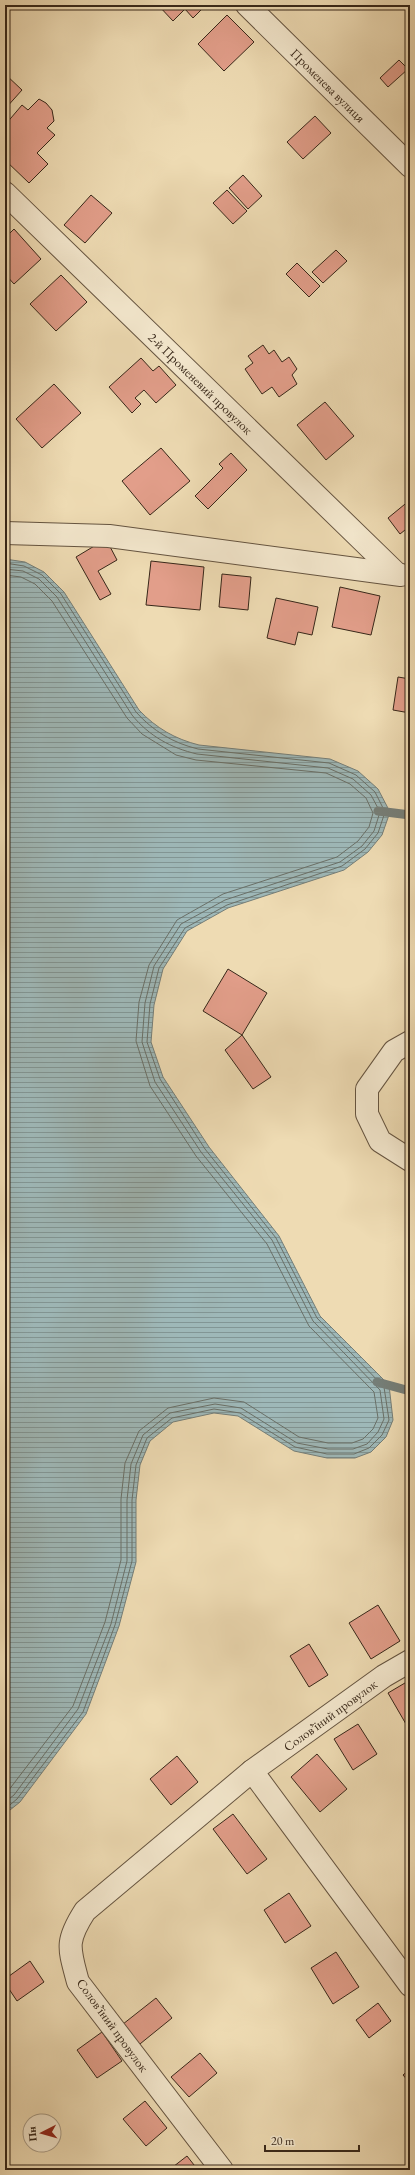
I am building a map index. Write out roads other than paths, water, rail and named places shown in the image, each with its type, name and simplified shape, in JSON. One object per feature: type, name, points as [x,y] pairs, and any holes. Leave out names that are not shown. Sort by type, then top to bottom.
[{"type":"street","name":"Променева вулиця","points":[[247,5],[410,166]]},
{"type":"street","name":"2-й Променевий провулок","points":[[5,193],[403,575]]},
{"type":"street","points":[[5,533],[109,536],[403,575]]},
{"type":"street","points":[[410,1042],[394,1050],[367,1090],[367,1114],[380,1141],[410,1160]]},
{"type":"street","name":"Соловʼїний провулок","points":[[222,2170],[78,1982],[70,1951],[72,1931],[85,1911],[252,1771],[384,1676],[410,1661]]},
{"type":"street","points":[[252,1771],[410,1985]]},
{"type":"water","points":[[5,559],[25,562],[44,572],[64,592],[139,710],[166,732],[182,740],[199,745],[330,759],[358,771],[378,789],[390,812],[382,835],[368,852],[344,870],[228,908],[187,931],[163,969],[154,1005],[151,1042],[163,1077],[209,1147],[279,1236],[320,1316],[389,1385],[393,1420],[386,1437],[371,1452],[355,1458],[327,1458],[294,1451],[238,1416],[214,1413],[173,1422],[150,1441],[140,1465],[136,1500],[136,1562],[119,1626],[86,1714],[20,1802],[5,1814]]},
{"type":"waterway","points":[[378,811],[410,815]]},
{"type":"waterway","points":[[377,1382],[410,1391]]}]
